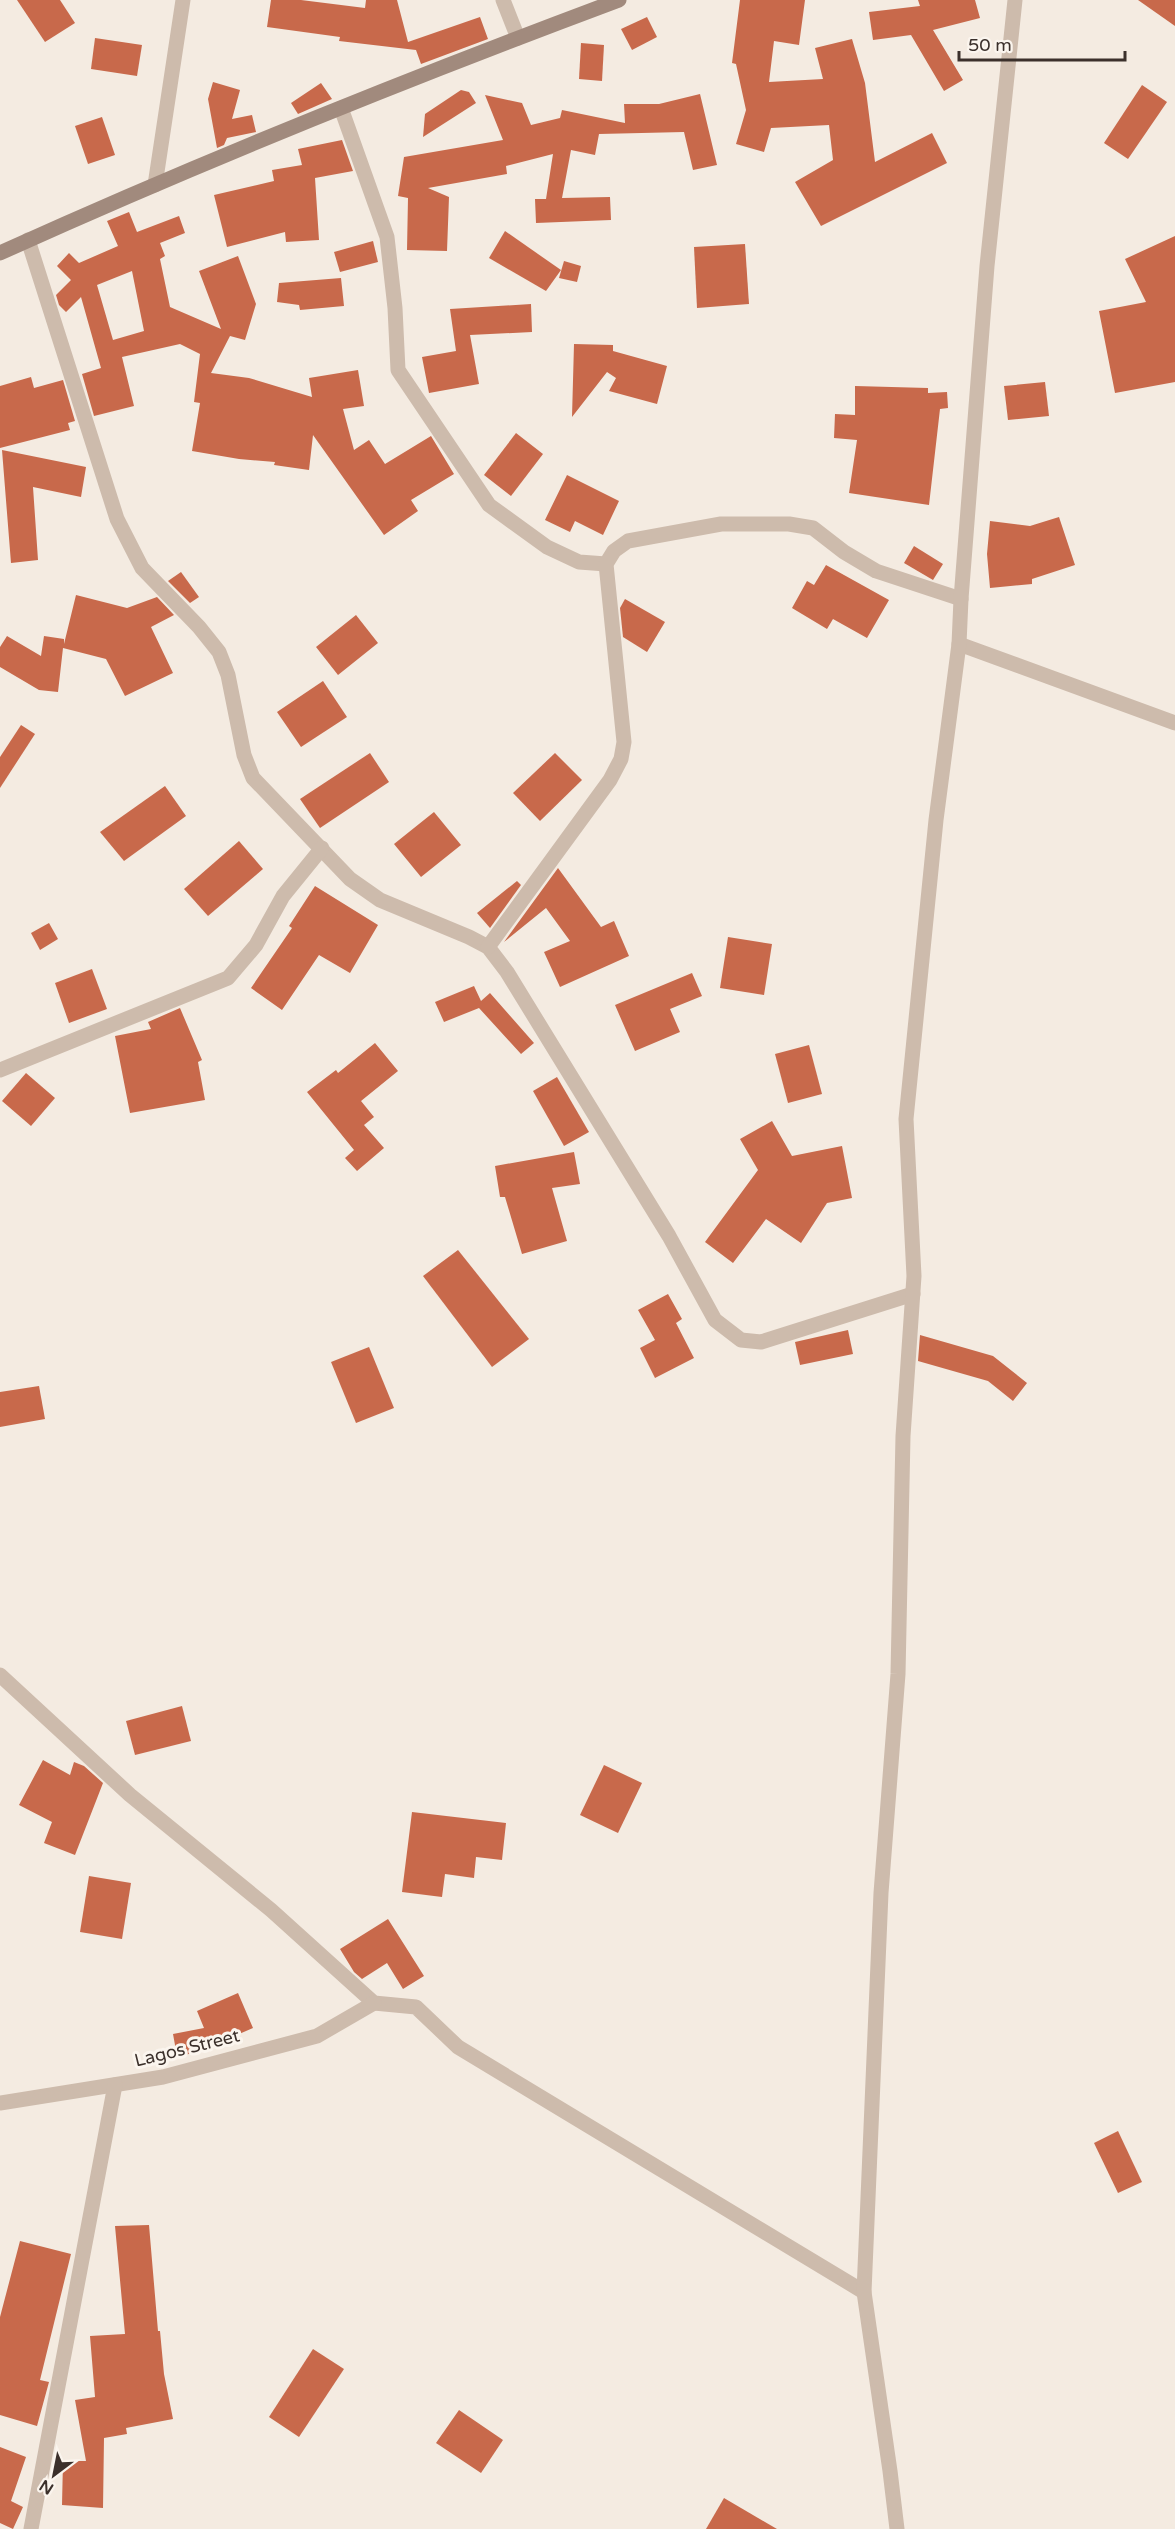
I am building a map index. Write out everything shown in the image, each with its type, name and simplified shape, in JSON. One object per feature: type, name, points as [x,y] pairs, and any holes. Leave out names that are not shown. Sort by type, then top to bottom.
[{"type":"street","points":[[155,185],[183,0]]},
{"type":"street","points":[[503,0],[518,38]]},
{"type":"street","points":[[0,253],[155,185],[341,108],[619,0]]},
{"type":"street","points":[[897,2529],[891,2471],[864,2292],[881,1893],[898,1674],[903,1436],[913,1294],[906,1119],[936,820],[959,644],[987,266],[1015,0]]},
{"type":"street","points":[[341,108],[387,237],[395,308],[398,370],[489,505],[547,547],[579,562],[606,564]]},
{"type":"street","points":[[28,240],[117,519],[142,568],[199,627],[219,652],[228,675],[244,755],[253,778],[350,879],[380,900],[488,947],[507,972],[663,1226],[715,1320],[741,1340],[761,1342],[913,1294]]},
{"type":"street","points":[[488,947],[610,780],[621,759],[624,742],[606,564],[614,551],[628,541],[721,524],[789,524],[813,528],[844,552],[876,571],[961,599]]},
{"type":"street","points":[[959,644],[1175,723]]},
{"type":"street","points":[[0,1070],[228,978],[256,945],[283,896],[322,848]]},
{"type":"street","points":[[0,1675],[130,1795],[271,1910],[374,2003],[416,2007],[458,2047],[864,2292]]},
{"type":"street","name":"Lagos Street","points":[[0,2103],[163,2077],[316,2036],[374,2003]]},
{"type":"street","points":[[32,2529],[115,2085]]},
{"type":"building","points":[[17,0],[60,0],[75,23],[45,42]]},
{"type":"building","points":[[271,0],[301,0],[365,8],[366,0],[397,0],[408,42],[480,17],[488,39],[421,64],[416,50],[339,41],[340,37],[267,27]]},
{"type":"building","points":[[740,0],[805,0],[799,45],[774,41],[769,82],[823,79],[815,48],[852,39],[865,83],[875,162],[932,133],[947,163],[821,226],[795,182],[833,160],[829,125],[771,128],[764,152],[736,144],[746,110],[736,64],[732,63]]},
{"type":"building","points":[[918,0],[975,0],[980,18],[933,30],[963,80],[944,91],[911,35],[873,40],[869,12],[920,6]]},
{"type":"building","points":[[1138,0],[1175,0],[1175,26]]},
{"type":"building","points":[[647,17],[657,37],[632,50],[621,29]]},
{"type":"building","points":[[95,38],[142,45],[137,76],[91,69]]},
{"type":"building","points":[[581,43],[604,45],[602,81],[579,79]]},
{"type":"building","points":[[213,82],[240,90],[232,119],[252,115],[256,132],[227,138],[224,145],[217,148],[208,99]]},
{"type":"building","points":[[321,83],[332,99],[298,114],[291,103]]},
{"type":"building","points":[[1142,85],[1167,102],[1128,159],[1104,143]]},
{"type":"building","points":[[461,90],[469,92],[476,103],[423,137],[425,114]]},
{"type":"building","points":[[700,94],[717,165],[693,170],[684,132],[599,134],[595,155],[571,150],[562,198],[610,197],[611,220],[536,223],[535,199],[546,199],[553,154],[506,166],[507,174],[428,188],[449,197],[447,251],[407,250],[408,198],[398,196],[404,157],[503,140],[485,95],[522,103],[531,125],[560,118],[562,110],[625,123],[624,104],[659,104]]},
{"type":"building","points":[[102,117],[115,155],[88,164],[75,126]]},
{"type":"building","points":[[342,140],[353,171],[315,178],[319,240],[286,242],[285,232],[227,247],[214,195],[274,181],[272,170],[302,165],[298,149]]},
{"type":"building","points":[[129,212],[137,232],[179,216],[185,233],[160,243],[165,256],[160,259],[170,307],[221,329],[199,271],[238,256],[256,304],[245,340],[230,336],[211,373],[249,378],[312,397],[309,378],[358,370],[364,406],[343,409],[354,450],[369,440],[385,464],[431,436],[454,474],[411,500],[418,511],[384,535],[313,435],[309,470],[274,465],[275,462],[192,451],[200,403],[194,402],[200,354],[180,344],[122,357],[134,406],[94,416],[82,374],[101,368],[81,297],[66,312],[59,305],[56,295],[71,280],[57,266],[69,253],[79,263],[118,246],[107,221]],"holes":[[[132,271],[144,331],[113,340],[97,285]]]},
{"type":"building","points":[[505,231],[561,270],[546,291],[489,258]]},
{"type":"building","points":[[1175,236],[1175,382],[1115,393],[1099,311],[1146,302],[1125,259]]},
{"type":"building","points":[[373,241],[378,262],[340,272],[334,252]]},
{"type":"building","points":[[745,244],[749,304],[697,308],[694,247]]},
{"type":"building","points":[[564,261],[581,266],[577,282],[559,278]]},
{"type":"building","points":[[341,278],[344,306],[300,310],[299,305],[277,302],[279,283]]},
{"type":"building","points":[[531,304],[532,332],[470,335],[479,384],[429,393],[422,357],[456,351],[450,309]]},
{"type":"building","points":[[574,344],[613,345],[613,351],[667,366],[657,404],[609,391],[616,378],[607,372],[572,417]]},
{"type":"building","points":[[31,377],[34,388],[63,380],[75,421],[68,423],[70,430],[0,448],[0,386]]},
{"type":"building","points":[[1045,382],[1049,416],[1008,420],[1004,386]]},
{"type":"building","points":[[855,386],[928,388],[928,393],[947,392],[948,408],[940,409],[929,505],[849,493],[857,440],[834,438],[835,414],[855,415]]},
{"type":"building","points":[[516,433],[543,454],[511,496],[484,475]]},
{"type":"building","points":[[2,450],[86,467],[81,497],[33,487],[38,560],[11,563]]},
{"type":"building","points":[[567,475],[619,501],[603,535],[575,521],[570,532],[545,520]]},
{"type":"building","points":[[1059,517],[1075,565],[1032,579],[1032,584],[990,588],[987,554],[990,521],[1030,526]]},
{"type":"building","points":[[914,546],[943,564],[933,580],[904,563]]},
{"type":"building","points":[[826,565],[889,600],[867,638],[833,619],[827,629],[792,608],[807,581],[814,585]]},
{"type":"building","points":[[181,572],[199,597],[190,603],[168,581]]},
{"type":"building","points":[[76,595],[127,608],[157,597],[174,615],[151,627],[173,673],[125,696],[106,659],[63,648],[58,692],[39,690],[0,667],[0,647],[7,636],[41,656],[44,636],[64,639],[64,644]]},
{"type":"building","points":[[625,599],[665,622],[647,652],[623,637],[620,608]]},
{"type":"building","points":[[356,615],[378,643],[338,675],[316,647]]},
{"type":"building","points":[[323,681],[347,717],[301,747],[277,712]]},
{"type":"building","points":[[21,725],[35,734],[0,788],[0,757]]},
{"type":"building","points":[[370,753],[389,782],[320,828],[300,799]]},
{"type":"building","points":[[555,753],[582,780],[540,821],[513,793]]},
{"type":"building","points":[[165,786],[186,816],[124,861],[100,832]]},
{"type":"building","points":[[434,812],[461,845],[421,877],[394,844]]},
{"type":"building","points":[[239,841],[263,869],[208,916],[184,889]]},
{"type":"building","points":[[558,868],[601,927],[614,921],[629,956],[560,987],[544,952],[570,941],[546,908],[504,942]]},
{"type":"building","points":[[517,881],[521,885],[490,928],[477,913]]},
{"type":"building","points":[[315,886],[378,925],[350,973],[319,955],[282,1010],[251,988],[292,928],[289,926]]},
{"type":"building","points":[[49,923],[58,939],[40,950],[31,933]]},
{"type":"building","points":[[728,937],[772,944],[764,995],[720,988]]},
{"type":"building","points":[[92,969],[107,1009],[69,1023],[55,983]]},
{"type":"building","points":[[692,973],[702,996],[670,1009],[680,1032],[635,1051],[615,1005]]},
{"type":"building","points":[[474,986],[481,1001],[490,993],[534,1043],[521,1054],[479,1008],[444,1022],[435,1002]]},
{"type":"building","points":[[180,1008],[202,1060],[198,1062],[205,1100],[130,1113],[115,1036],[151,1029],[148,1022]]},
{"type":"building","points":[[375,1043],[398,1071],[361,1101],[374,1117],[364,1125],[384,1148],[357,1171],[345,1158],[354,1150],[307,1092],[336,1070],[338,1073]]},
{"type":"building","points":[[809,1045],[822,1094],[788,1103],[775,1054]]},
{"type":"building","points":[[26,1073],[55,1098],[31,1126],[2,1101]]},
{"type":"building","points":[[557,1077],[589,1132],[564,1146],[533,1091]]},
{"type":"building","points":[[772,1121],[792,1156],[842,1146],[852,1198],[827,1203],[801,1243],[766,1219],[733,1263],[705,1242],[758,1170],[740,1139]]},
{"type":"building","points":[[574,1152],[580,1184],[552,1188],[567,1241],[522,1254],[505,1197],[500,1197],[495,1166]]},
{"type":"building","points":[[458,1250],[529,1339],[492,1367],[423,1276]]},
{"type":"building","points":[[668,1294],[682,1319],[676,1323],[694,1358],[655,1378],[640,1348],[655,1340],[638,1310]]},
{"type":"building","points":[[848,1330],[853,1354],[800,1365],[795,1342]]},
{"type":"building","points":[[920,1335],[993,1356],[1027,1383],[1013,1401],[988,1381],[918,1361]]},
{"type":"building","points":[[369,1347],[394,1408],[356,1423],[331,1362]]},
{"type":"building","points":[[39,1386],[45,1419],[0,1427],[0,1392]]},
{"type":"building","points":[[182,1706],[191,1741],[135,1755],[126,1721]]},
{"type":"building","points":[[43,1760],[70,1775],[74,1762],[84,1766],[103,1783],[75,1855],[44,1843],[52,1822],[19,1805]]},
{"type":"building","points":[[604,1765],[642,1783],[618,1833],[580,1815]]},
{"type":"building","points":[[412,1812],[506,1823],[502,1860],[476,1857],[474,1878],[445,1874],[442,1897],[402,1892]]},
{"type":"building","points":[[89,1876],[131,1883],[122,1939],[80,1932]]},
{"type":"building","points":[[388,1919],[424,1976],[403,1989],[387,1963],[362,1979],[354,1972],[340,1949]]},
{"type":"building","points":[[238,1993],[253,2028],[195,2053],[177,2056],[173,2034],[204,2028],[197,2011]]},
{"type":"building","points":[[1118,2131],[1142,2182],[1118,2193],[1094,2143]]},
{"type":"building","points":[[149,2225],[158,2331],[160,2331],[164,2374],[173,2419],[126,2428],[127,2434],[104,2438],[103,2508],[62,2505],[63,2461],[86,2461],[75,2400],[95,2397],[90,2336],[125,2334],[115,2226]]},
{"type":"building","points":[[20,2241],[71,2254],[40,2380],[49,2382],[37,2426],[0,2415],[0,2317]]},
{"type":"building","points":[[313,2349],[344,2369],[299,2437],[269,2417]]},
{"type":"building","points":[[459,2410],[503,2440],[481,2473],[436,2443]]},
{"type":"building","points":[[0,2447],[26,2457],[11,2501],[23,2507],[13,2529],[0,2523]]},
{"type":"building","points":[[724,2498],[777,2529],[706,2529]]}]
